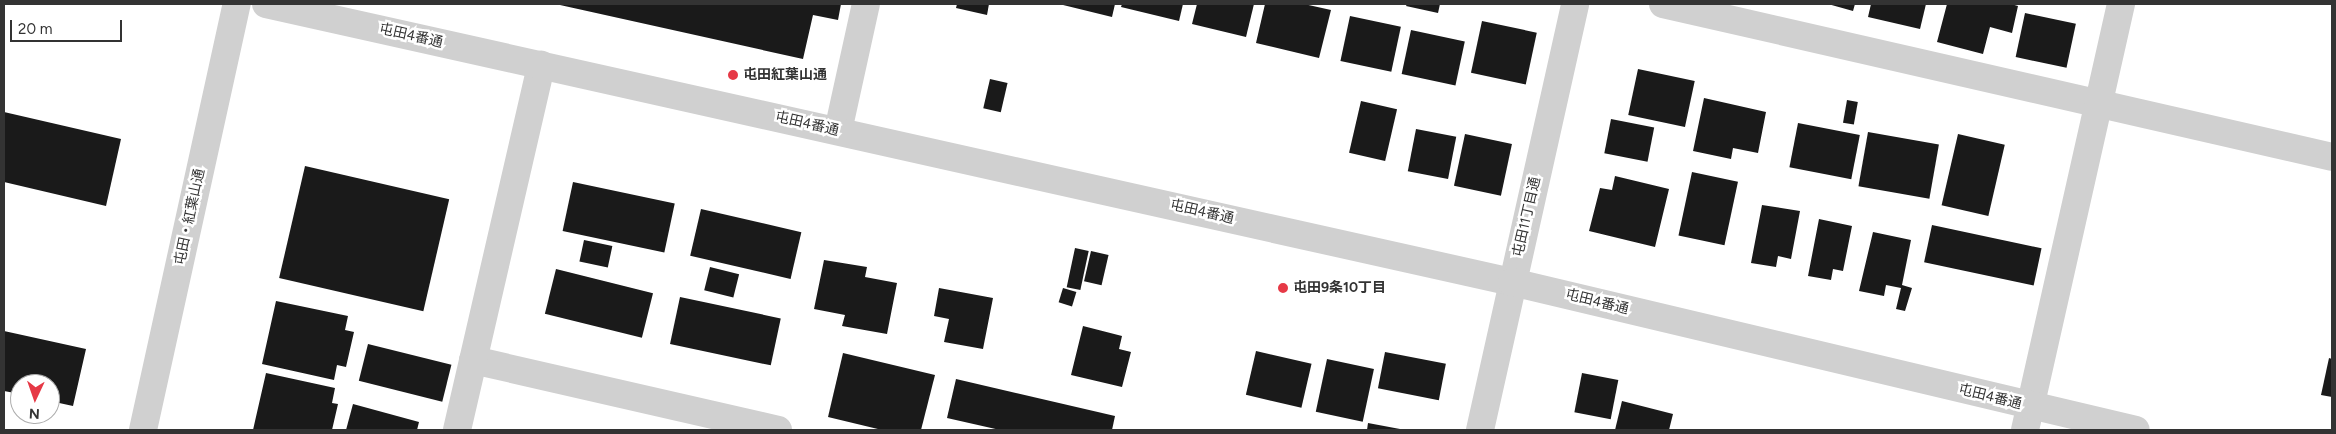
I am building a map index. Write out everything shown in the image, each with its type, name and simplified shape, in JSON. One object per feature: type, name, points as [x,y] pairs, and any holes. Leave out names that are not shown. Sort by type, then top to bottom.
[{"type":"street","name":"屯田・紅葉山通","points":[[143,430],[237,4]]},
{"type":"street","name":"屯田4番通","points":[[266,4],[1512,282],[2028,419],[2136,430]]},
{"type":"street","points":[[838,131],[866,4]]},
{"type":"street","name":"屯田11丁目通","points":[[1480,430],[1575,4]]},
{"type":"street","points":[[1663,4],[2332,157]]},
{"type":"street","points":[[2028,419],[2121,4]]},
{"type":"street","points":[[457,430],[541,65]]},
{"type":"street","points":[[473,360],[778,430]]},
{"type":"building","points":[[841,4],[838,20],[813,15],[803,59],[560,5]]},
{"type":"building","points":[[957,4],[989,4],[987,15],[956,8]]},
{"type":"building","points":[[1059,4],[1115,4],[1112,17]]},
{"type":"building","points":[[1122,4],[1183,4],[1179,21],[1121,7]]},
{"type":"building","points":[[1197,4],[1254,4],[1246,37],[1192,24]]},
{"type":"building","points":[[1265,4],[1304,4],[1331,10],[1319,58],[1256,43]]},
{"type":"building","points":[[1407,4],[1440,4],[1438,13],[1406,6]]},
{"type":"building","points":[[1828,4],[1855,4],[1853,11]]},
{"type":"building","points":[[1871,4],[1926,4],[1920,29],[1868,17]]},
{"type":"building","points":[[1947,4],[2011,4],[2018,6],[2012,33],[1990,27],[1983,54],[1937,42]]},
{"type":"building","points":[[2025,13],[2076,24],[2067,68],[2016,57]]},
{"type":"building","points":[[1350,16],[1401,27],[1391,72],[1340,61]]},
{"type":"building","points":[[1482,21],[1537,33],[1526,84],[1471,73]]},
{"type":"building","points":[[1411,30],[1465,41],[1455,85],[1402,74]]},
{"type":"building","points":[[1638,69],[1695,81],[1685,127],[1628,115]]},
{"type":"building","points":[[990,79],[1008,83],[1001,112],[983,108]]},
{"type":"building","points":[[1704,98],[1766,112],[1758,153],[1733,148],[1731,159],[1693,151]]},
{"type":"building","points":[[1847,100],[1858,102],[1854,125],[1843,123]]},
{"type":"building","points":[[1361,101],[1397,109],[1385,161],[1349,153]]},
{"type":"building","points":[[4,112],[121,139],[106,206],[4,182]]},
{"type":"building","points":[[1611,119],[1654,127],[1648,162],[1604,153]]},
{"type":"building","points":[[1798,123],[1860,135],[1851,179],[1789,167]]},
{"type":"building","points":[[1416,129],[1456,137],[1448,179],[1408,171]]},
{"type":"building","points":[[1868,132],[1939,145],[1929,199],[1858,186]]},
{"type":"building","points":[[1465,134],[1512,144],[1501,196],[1454,186]]},
{"type":"building","points":[[1958,134],[2005,145],[1988,216],[1942,205]]},
{"type":"building","points":[[305,166],[449,199],[423,311],[279,278]]},
{"type":"building","points":[[1692,172],[1738,182],[1724,245],[1678,236]]},
{"type":"building","points":[[1615,176],[1669,189],[1655,247],[1589,231],[1600,188],[1612,190]]},
{"type":"building","points":[[573,182],[675,204],[664,253],[563,231]]},
{"type":"building","points":[[1762,205],[1800,211],[1791,259],[1778,256],[1776,267],[1751,263]]},
{"type":"building","points":[[701,209],[801,232],[791,279],[690,256]]},
{"type":"building","points":[[1819,219],[1852,226],[1843,271],[1833,269],[1831,280],[1808,276]]},
{"type":"building","points":[[1932,225],[2042,248],[2034,285],[1924,262]]},
{"type":"building","points":[[1873,232],[1911,240],[1902,285],[1912,288],[1905,311],[1896,309],[1901,288],[1886,285],[1884,296],[1859,291]]},
{"type":"building","points":[[584,240],[612,246],[608,268],[579,262]]},
{"type":"building","points":[[1075,248],[1089,251],[1080,290],[1067,287]]},
{"type":"building","points":[[1091,251],[1109,255],[1102,285],[1084,281]]},
{"type":"building","points":[[824,260],[867,267],[865,277],[897,283],[887,334],[842,326],[845,315],[814,309]]},
{"type":"building","points":[[710,267],[739,274],[733,298],[704,290]]},
{"type":"building","points":[[556,269],[653,293],[642,338],[545,314]]},
{"type":"building","points":[[939,288],[993,298],[983,349],[944,342],[949,319],[934,316]]},
{"type":"building","points":[[1063,288],[1076,292],[1072,306],[1059,302]]},
{"type":"building","points":[[680,297],[781,318],[771,365],[670,344]]},
{"type":"building","points":[[276,301],[348,316],[345,330],[354,332],[346,367],[337,365],[334,380],[262,364]]},
{"type":"building","points":[[1083,326],[1122,336],[1119,349],[1131,352],[1122,387],[1071,375]]},
{"type":"building","points":[[4,331],[86,349],[73,406],[60,403],[60,374],[10,374],[10,392],[4,391]]},
{"type":"building","points":[[368,344],[451,365],[442,402],[359,381]]},
{"type":"building","points":[[1256,351],[1312,364],[1301,408],[1246,395]]},
{"type":"building","points":[[1385,352],[1446,364],[1439,400],[1378,388]]},
{"type":"building","points":[[843,353],[935,375],[921,430],[882,430],[828,417]]},
{"type":"building","points":[[2329,358],[2332,359],[2332,397],[2321,395]]},
{"type":"building","points":[[1327,359],[1374,369],[1363,422],[1316,412]]},
{"type":"building","points":[[266,373],[335,388],[332,403],[338,404],[332,430],[253,430]]},
{"type":"building","points":[[1582,373],[1618,380],[1611,419],[1574,412]]},
{"type":"building","points":[[956,379],[1115,416],[1112,430],[1000,430],[947,418]]},
{"type":"building","points":[[1622,401],[1673,414],[1669,430],[1615,430]]},
{"type":"building","points":[[353,404],[419,422],[417,430],[346,430]]},
{"type":"building","points":[[1368,423],[1400,429],[1400,430],[1367,430]]},
{"type":"place","name":"屯田紅葉山通","points":[[733,75]]},
{"type":"place","name":"屯田9条10丁目","points":[[1283,288]]}]
